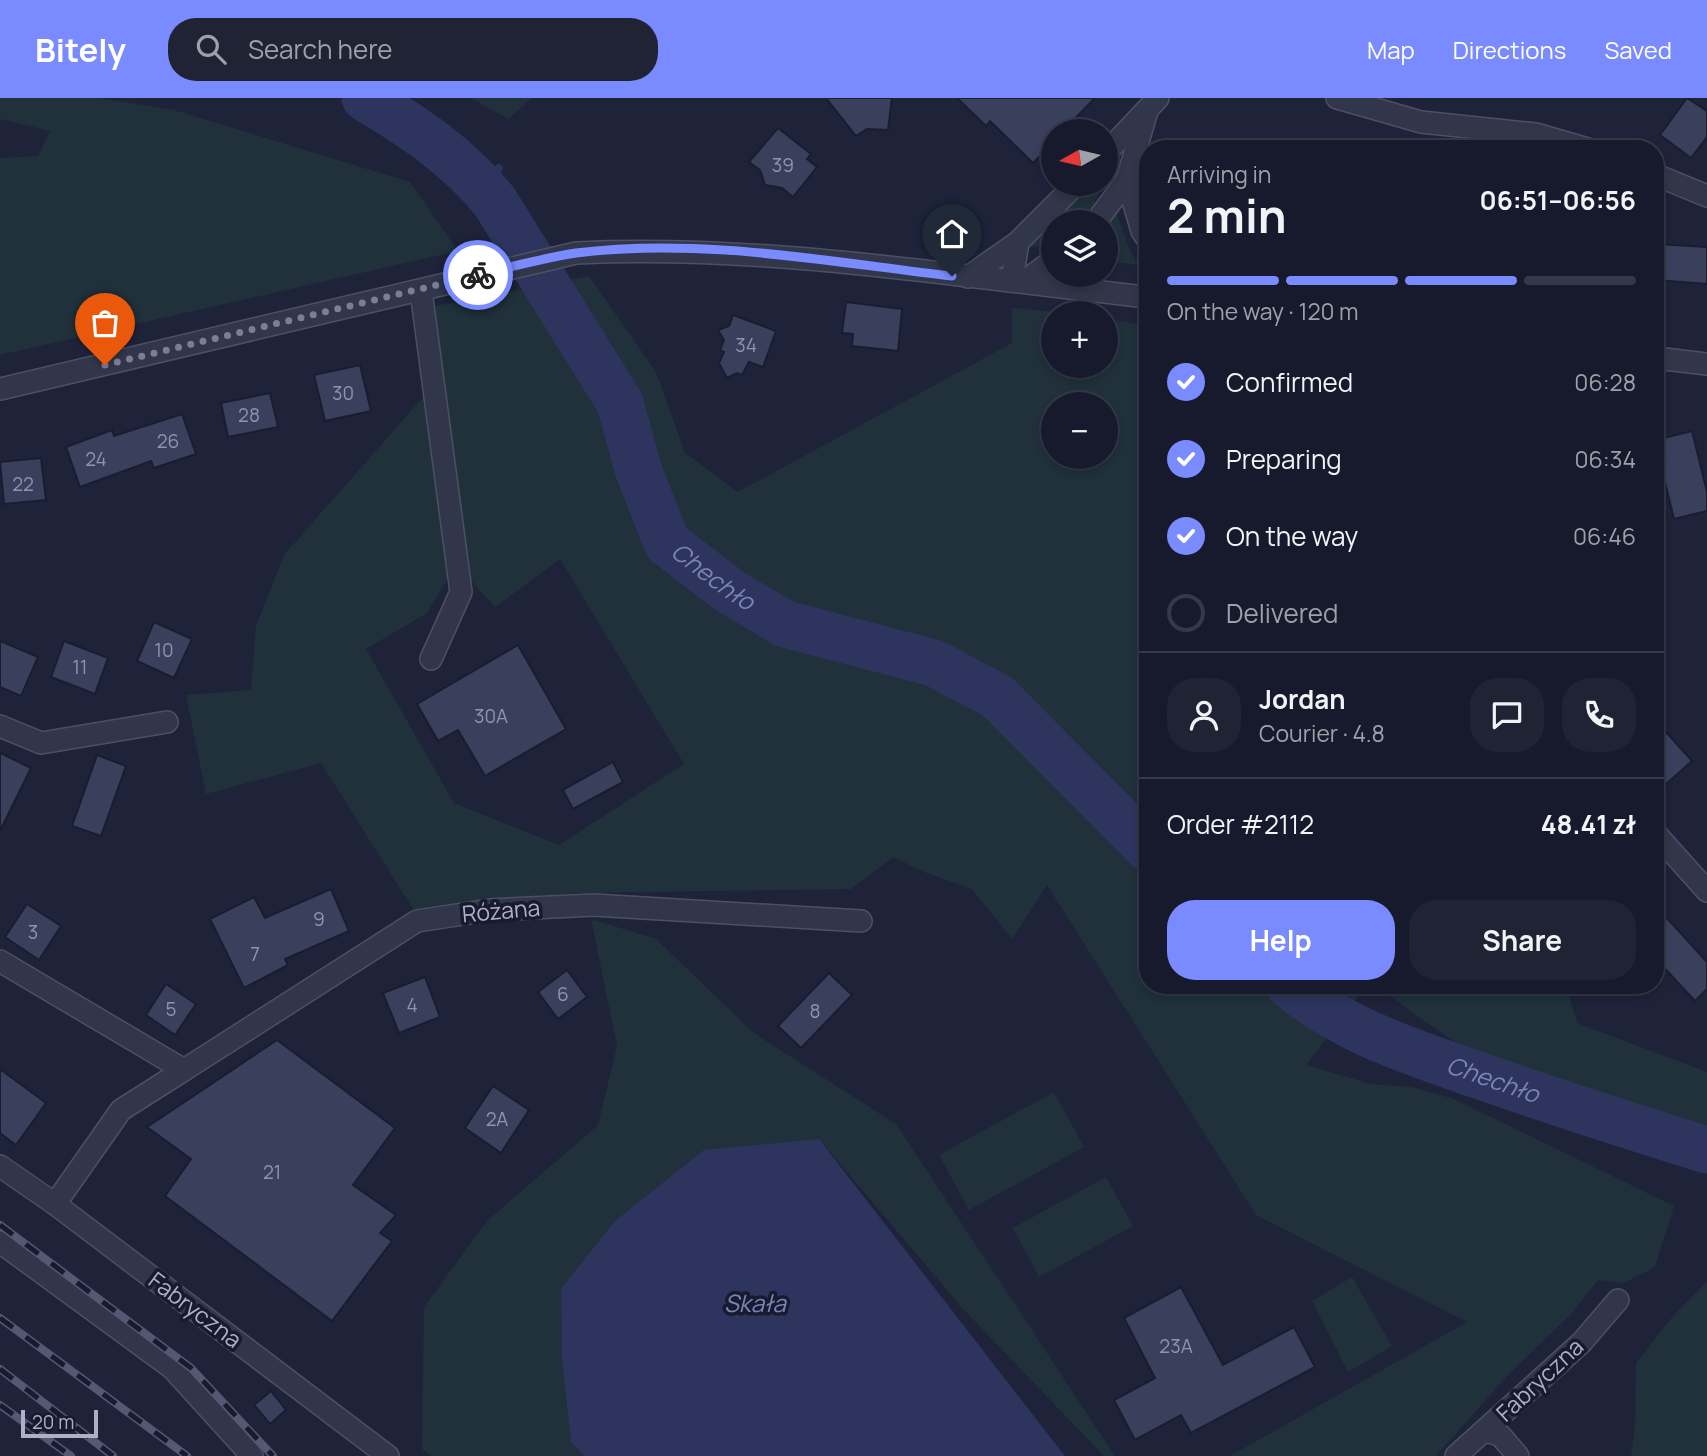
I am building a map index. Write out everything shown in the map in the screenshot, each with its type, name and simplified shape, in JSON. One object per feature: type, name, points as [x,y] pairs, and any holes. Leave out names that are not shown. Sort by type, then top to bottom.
[{"type":"street","points":[[1337,98],[1421,122],[1536,134],[1557,140]]},
{"type":"street","points":[[1118,140],[1154,102]]},
{"type":"street","points":[[1141,140],[1154,102]]},
{"type":"street","points":[[1105,210],[1127,180],[1139,145]]},
{"type":"street","points":[[1664,178],[1707,195]]},
{"type":"street","points":[[1127,180],[1139,221]]},
{"type":"street","points":[[968,277],[1018,242],[1064,196]]},
{"type":"street","points":[[1018,242],[1018,282]]},
{"type":"street","points":[[0,389],[576,253],[651,250],[745,253],[1139,297]]},
{"type":"street","points":[[1018,282],[1041,267]]},
{"type":"street","points":[[421,291],[461,592],[431,659]]},
{"type":"street","points":[[1664,359],[1707,364]]},
{"type":"street","points":[[0,726],[41,743],[167,722]]},
{"type":"street","points":[[1664,843],[1707,891]]},
{"type":"street","name":"Różana","points":[[55,1204],[121,1110],[417,921],[490,910],[594,905],[861,921]]},
{"type":"street","points":[[3,969],[184,1070]]},
{"type":"street","name":"Fabryczna","points":[[0,1166],[55,1204],[378,1453]]},
{"type":"street","points":[[0,1242],[172,1368],[252,1456]]},
{"type":"street","name":"Fabryczna","points":[[1456,1456],[1582,1342],[1618,1300]]},
{"type":"street","points":[[1485,1431],[1500,1435],[1518,1456]]},
{"type":"shaded area","points":[[0,98],[98,98],[174,110],[410,182],[458,251],[0,355],[0,158],[38,156],[50,131],[0,119]]},
{"type":"shaded area","points":[[471,98],[532,98],[508,119]]},
{"type":"shaded area","points":[[1076,196],[1098,196],[1090,210],[1063,210]]},
{"type":"shaded area","points":[[1118,218],[1129,249],[1139,265],[1118,262]]},
{"type":"shaded area","points":[[1041,234],[1041,245],[1028,248]]},
{"type":"shaded area","points":[[589,276],[656,372],[685,453],[738,492],[1012,343],[1012,308],[1041,311],[1041,378],[1118,378],[1118,321],[1139,324],[1139,994],[1360,994],[1306,1065],[1371,1084],[1412,1087],[1454,1099],[1674,1206],[1655,1267],[1624,1283],[1598,1280],[1572,1313],[1507,1376],[1436,1456],[1230,1456],[1467,1322],[1256,1215],[1047,885],[1012,939],[972,889],[924,872],[893,857],[851,889],[578,893],[496,899],[415,912],[321,763],[206,794],[186,695],[251,690],[256,626],[284,555],[424,396],[453,570],[427,613],[366,649],[454,803],[559,845],[684,764],[560,559],[495,607],[464,573],[430,307]]},
{"type":"shaded area","points":[[591,919],[656,939],[754,1033],[896,1124],[1115,1456],[1104,1456],[963,1309],[819,1139],[561,1289],[562,1360],[571,1442],[584,1456],[432,1456],[422,1449],[424,1307],[487,1221],[598,1125],[617,1046]]},
{"type":"shaded area","points":[[1387,994],[1569,994],[1577,1023],[1707,1072],[1707,1137],[1473,1055]]},
{"type":"shaded area","points":[[1054,1092],[1084,1147],[969,1210],[939,1155]]},
{"type":"shaded area","points":[[1106,1177],[1133,1226],[1039,1277],[1013,1228]]},
{"type":"shaded area","points":[[1352,1277],[1392,1346],[1348,1372],[1312,1301]]},
{"type":"shaded area","points":[[1707,1282],[1707,1456],[1631,1456],[1635,1426],[1636,1363],[1673,1316]]},
{"type":"water","name":"Skała","points":[[819,1139],[1066,1456],[584,1456],[571,1442],[562,1360],[561,1289],[615,1221],[704,1150]]},
{"type":"building","points":[[826,98],[892,98],[888,130],[867,129],[856,136]]},
{"type":"building","points":[[957,98],[1095,98],[1075,119],[1041,119],[1041,155],[1033,163],[990,121],[986,126]]},
{"type":"building","points":[[1687,98],[1707,111],[1707,137],[1691,158],[1660,135]]},
{"type":"building","points":[[778,128],[811,154],[807,159],[817,167],[793,197],[782,188],[765,185],[760,170],[749,162]]},
{"type":"building","points":[[1664,244],[1707,247],[1707,284],[1664,281]]},
{"type":"building","points":[[846,302],[902,309],[898,351],[852,346],[853,334],[842,333]]},
{"type":"building","points":[[733,315],[776,331],[763,367],[749,362],[742,375],[737,373],[727,378],[719,363],[724,352],[720,350],[724,340],[718,330],[729,326]]},
{"type":"building","points":[[360,365],[371,411],[325,421],[314,375]]},
{"type":"building","points":[[270,393],[278,427],[228,437],[221,403]]},
{"type":"building","points":[[182,414],[196,454],[154,468],[151,461],[80,487],[66,447],[112,430],[114,436]]},
{"type":"building","points":[[1692,431],[1707,492],[1707,511],[1674,519],[1664,478],[1664,438]]},
{"type":"building","points":[[41,458],[46,500],[4,504],[0,462]]},
{"type":"building","points":[[154,622],[192,639],[174,678],[137,661]]},
{"type":"building","points":[[0,641],[38,657],[21,696],[0,687]]},
{"type":"building","points":[[64,641],[108,658],[95,694],[51,677]]},
{"type":"building","points":[[518,645],[566,729],[485,776],[458,730],[438,741],[417,704]]},
{"type":"building","points":[[1667,733],[1692,761],[1664,786],[1664,736]]},
{"type":"building","points":[[0,753],[31,768],[0,831]]},
{"type":"building","points":[[97,755],[126,766],[101,836],[72,826]]},
{"type":"building","points":[[613,762],[623,782],[573,809],[563,790]]},
{"type":"building","points":[[331,889],[349,931],[285,959],[288,965],[244,988],[210,919],[254,897],[265,918]]},
{"type":"building","points":[[27,904],[61,926],[39,960],[5,937]]},
{"type":"building","points":[[1664,915],[1707,962],[1707,989],[1695,1001],[1664,968]]},
{"type":"building","points":[[567,970],[587,997],[558,1019],[538,992]]},
{"type":"building","points":[[829,973],[852,995],[801,1048],[778,1026]]},
{"type":"building","points":[[425,977],[440,1017],[399,1033],[383,993]]},
{"type":"building","points":[[166,984],[196,1004],[175,1035],[146,1015]]},
{"type":"building","points":[[277,1040],[395,1128],[353,1185],[396,1215],[380,1233],[392,1241],[332,1321],[165,1196],[191,1159],[147,1127]]},
{"type":"building","points":[[0,1069],[46,1103],[16,1145],[0,1133]]},
{"type":"building","points":[[493,1086],[529,1110],[501,1153],[465,1128]]},
{"type":"building","points":[[1181,1287],[1223,1365],[1294,1327],[1315,1367],[1191,1433],[1181,1415],[1135,1440],[1114,1400],[1155,1378],[1124,1318]]},
{"type":"building","points":[[271,1391],[286,1410],[270,1424],[254,1405]]},
{"type":"waterway","name":"Chechło","points":[[365,98],[435,144],[466,171],[495,202],[620,403],[638,469],[667,543],[731,592],[785,624],[934,663],[998,697],[1139,839]]},
{"type":"waterway","points":[[484,190],[499,168]]},
{"type":"waterway","name":"Chechło","points":[[1301,994],[1354,1027],[1401,1048],[1562,1104],[1707,1150]]},
{"type":"waterway","points":[[1539,1111],[1549,1100]]},
{"type":"railway","points":[[0,1225],[191,1368],[273,1456]]},
{"type":"railway","points":[[0,1318],[187,1456]]},
{"type":"railway","points":[[0,1369],[113,1456]]},
{"type":"railway","points":[[0,1405],[71,1456]]},
{"type":"way so far","points":[[105,365],[421,291],[478,275]]},
{"type":"route","points":[[478,275],[576,253],[651,250],[745,253],[952,276]]}]
